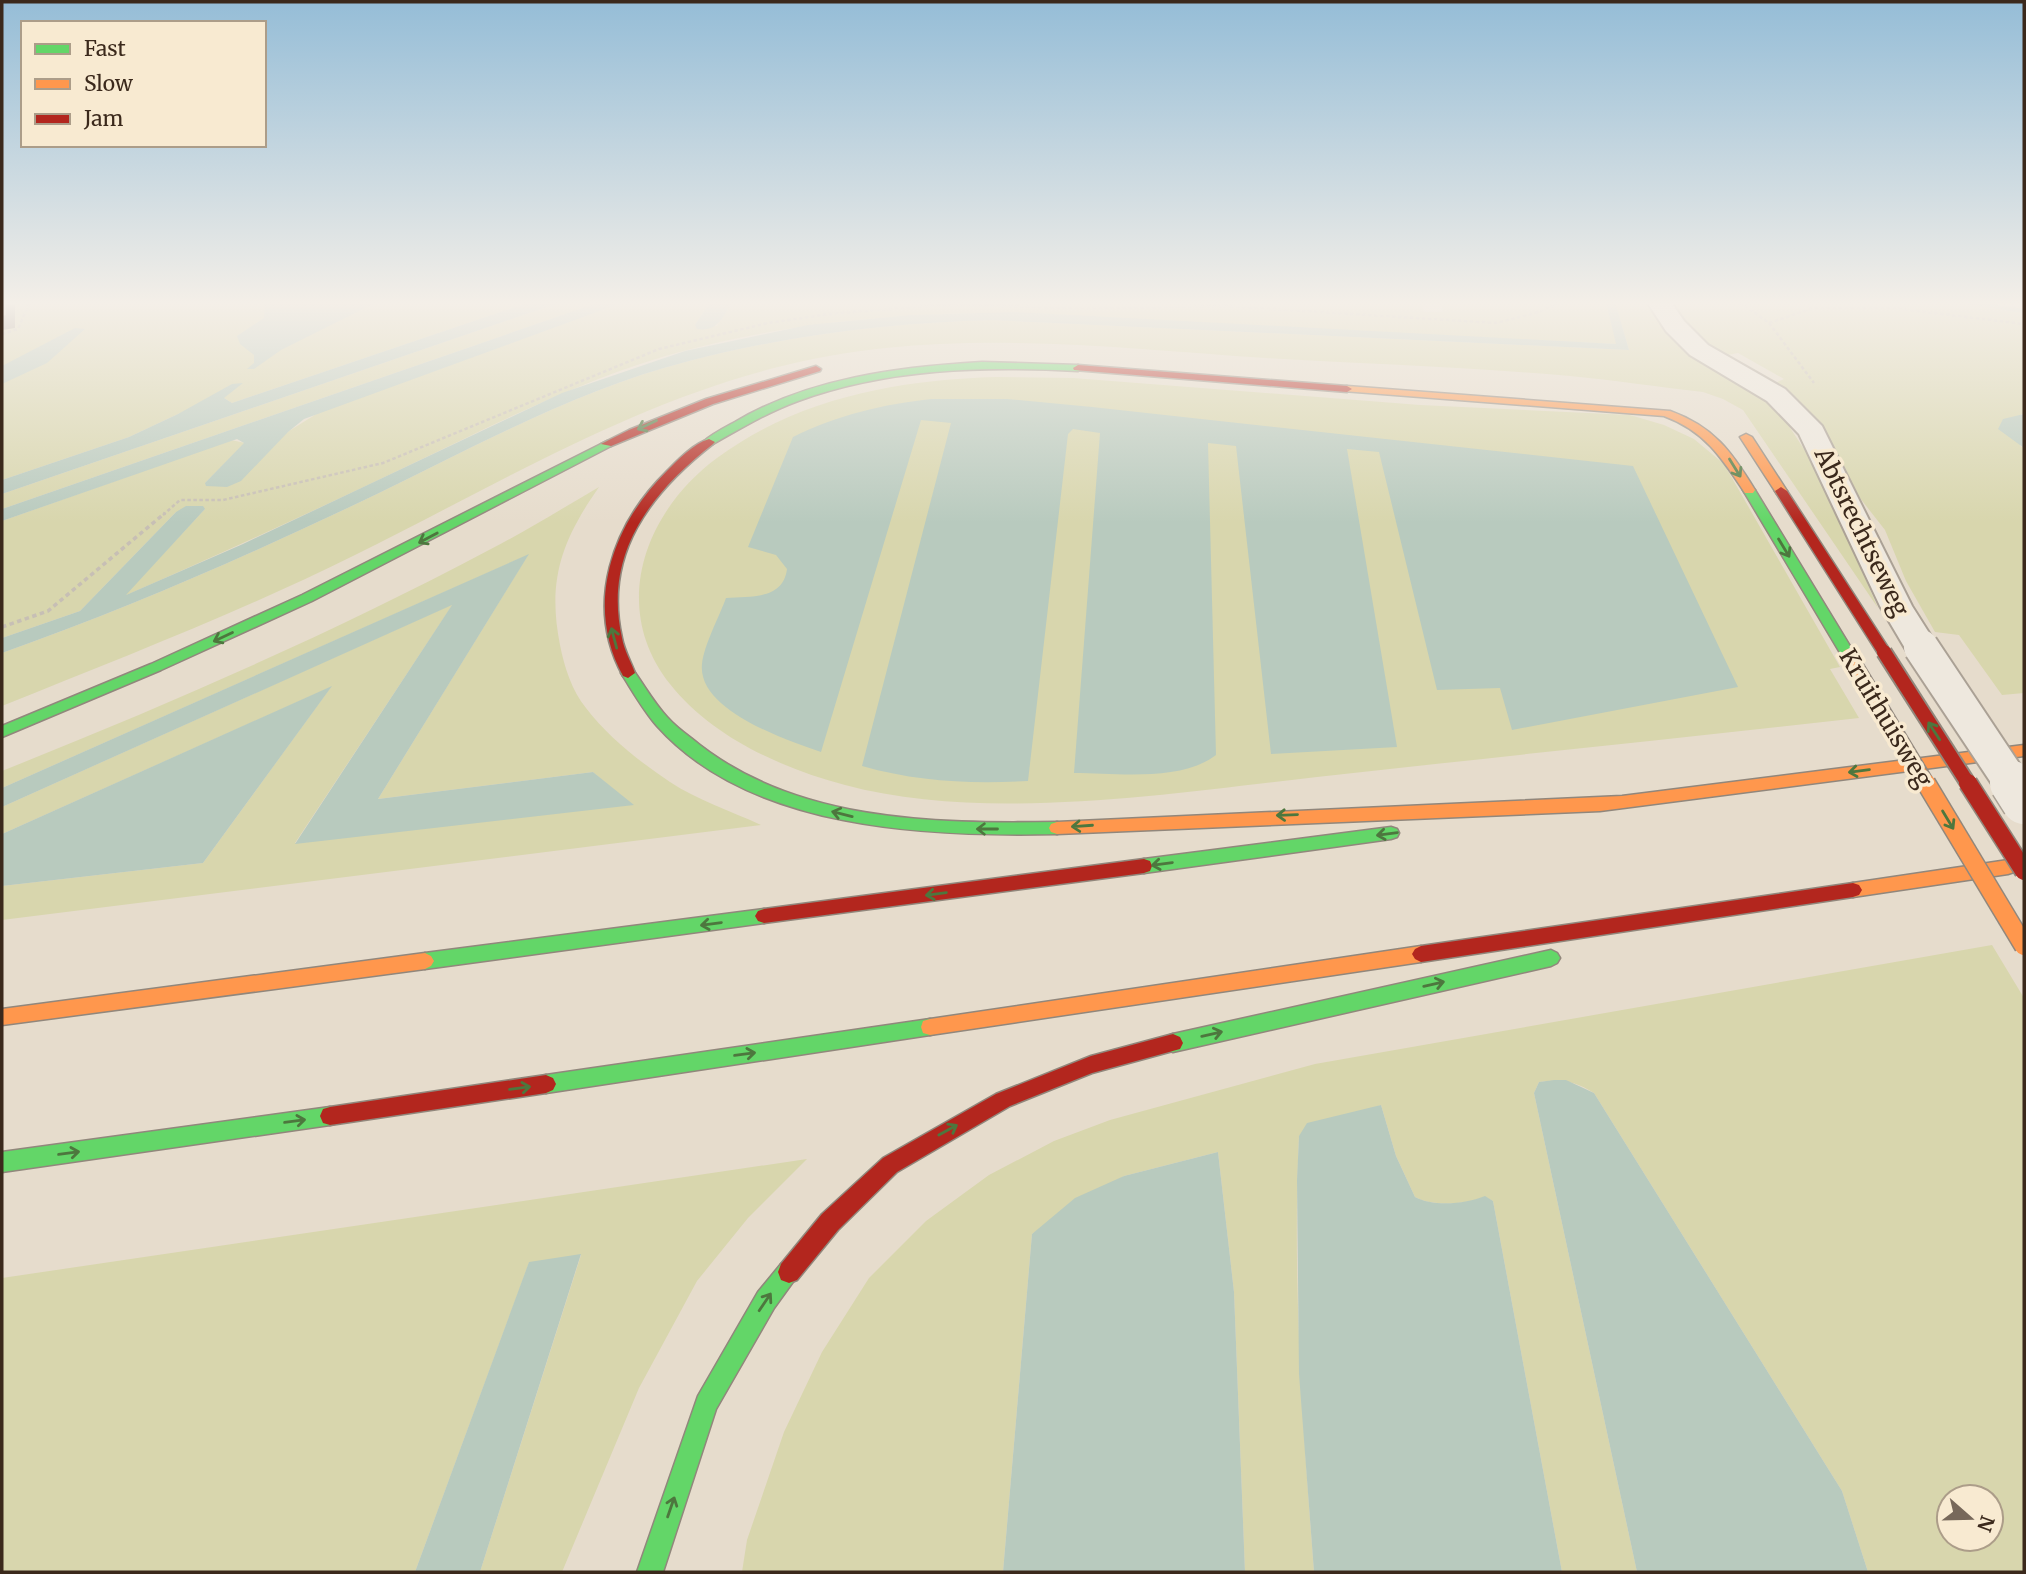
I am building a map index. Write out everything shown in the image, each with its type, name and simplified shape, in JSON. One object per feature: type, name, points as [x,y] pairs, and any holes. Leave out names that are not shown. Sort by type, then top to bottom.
[{"type":"main road","points":[[2,732],[96,694],[316,594],[408,549],[550,472],[655,421],[752,385],[792,375]]},
{"type":"main road","name":"Kruithuisweg","points":[[882,375],[823,389],[787,401],[720,433],[674,469],[636,510],[615,559],[607,613],[619,656],[642,700],[686,746],[735,776],[801,803],[873,821],[956,829],[1006,830],[1625,802]]},
{"type":"main road","name":"Kruithuisweg","points":[[1180,375],[1666,412],[1687,418],[1708,431],[1721,445],[1749,490],[2024,946]]},
{"type":"main road","points":[[1371,375],[1679,399]]},
{"type":"main road","name":"Kruithuisweg","points":[[1735,422],[2024,871]]},
{"type":"main road","points":[[1431,828],[2024,750]]},
{"type":"main road","points":[[2,1017],[1404,831]]},
{"type":"main road","points":[[2,1162],[2024,864]]},
{"type":"main road","points":[[1631,940],[1860,888]]},
{"type":"main road","points":[[650,1572],[706,1404],[766,1300],[830,1222],[890,1165],[1003,1100],[1091,1065],[1146,1049],[1564,955]]},
{"type":"street","name":"Abtsrechtseweg","points":[[1742,375],[1776,396],[1794,411],[1812,432],[1896,606],[2024,802]]},
{"type":"shaded area","points":[[2,375],[313,375],[232,403],[224,398],[178,414],[129,437],[2,480]]},
{"type":"shaded area","points":[[2,375],[20,375],[2,384]]},
{"type":"shaded area","points":[[313,375],[347,375],[2,494],[2,480],[129,437],[232,384],[243,383],[224,398],[232,403]]},
{"type":"shaded area","points":[[347,375],[388,375],[2,509],[2,494]]},
{"type":"shaded area","points":[[388,375],[423,375],[304,419],[241,481],[227,487],[206,486],[205,483],[244,443],[237,439],[2,521],[2,509]]},
{"type":"shaded area","points":[[422,375],[608,375],[516,414],[381,479],[124,596],[205,509],[176,512],[80,611],[2,638],[2,521],[231,440],[245,443],[205,483],[318,413]]},
{"type":"shaded area","points":[[613,375],[641,375],[569,402],[238,558],[2,653],[2,638],[80,611],[176,512],[186,506],[203,506],[205,509],[126,595],[243,544],[562,393]]},
{"type":"shaded area","points":[[641,375],[748,375],[614,425],[268,596],[2,706],[2,653],[238,558],[491,438]]},
{"type":"shaded area","points":[[1557,375],[1735,375],[1781,414],[1819,472],[1878,608],[1743,410],[1703,392]]},
{"type":"shaded area","points":[[1778,375],[2024,375],[2024,414],[2021,414],[2020,446],[2024,448],[2024,693],[2002,695],[1959,635],[1935,632],[1906,581],[1885,530],[1860,498],[1809,414],[1771,385],[1784,379]]},
{"type":"shaded area","points":[[996,377],[1073,378],[1420,405],[1630,415],[1664,425],[1694,439],[1724,464],[1840,667],[1830,669],[1859,718],[1141,797],[1018,803],[958,802],[900,796],[821,778],[749,748],[706,720],[687,703],[670,684],[652,654],[641,624],[639,593],[644,562],[654,532],[671,505],[692,480],[717,458],[748,437],[815,407],[850,396],[922,382]]},
{"type":"shaded area","points":[[932,399],[1007,399],[1092,407],[1633,466],[1738,687],[1512,730],[1500,688],[1437,690],[1379,452],[1347,449],[1397,747],[1271,754],[1236,446],[1208,443],[1216,755],[1202,764],[1167,773],[1074,773],[1100,433],[1073,429],[1068,434],[1028,781],[945,781],[904,776],[862,766],[951,423],[921,420],[821,752],[747,721],[728,709],[714,695],[704,680],[703,656],[726,598],[764,594],[773,591],[784,579],[787,569],[776,555],[748,547],[793,437],[827,422],[861,412]]},
{"type":"shaded area","points":[[2024,414],[2024,448],[1998,429],[2003,419]]},
{"type":"shaded area","points":[[599,487],[575,525],[557,580],[556,622],[566,670],[573,686],[581,701],[604,729],[647,766],[691,794],[761,825],[2,920],[2,886],[203,863],[331,687],[2,834],[2,807],[453,604],[295,843],[613,789],[593,772],[378,799],[528,555],[2,788],[2,771],[187,694],[369,611],[503,543]]},
{"type":"shaded area","points":[[529,554],[378,799],[593,772],[634,805],[295,844],[452,605],[2,807],[2,788]]},
{"type":"shaded area","points":[[332,686],[203,863],[2,886],[2,834]]},
{"type":"shaded area","points":[[1992,945],[2024,998],[2024,1572],[1868,1572],[1842,1491],[1594,1093],[1574,1083],[1554,1081],[1539,1082],[1534,1093],[1637,1572],[1562,1572],[1493,1201],[1485,1197],[1459,1203],[1440,1203],[1415,1197],[1396,1156],[1381,1105],[1299,1136],[1298,1300],[1314,1572],[1245,1572],[1234,1292],[1218,1152],[1124,1176],[1032,1234],[1003,1572],[742,1572],[747,1540],[784,1432],[822,1352],[869,1278],[926,1221],[989,1175],[1054,1141],[1110,1120],[1315,1064]]},
{"type":"shaded area","points":[[1566,1080],[1594,1093],[1842,1491],[1868,1572],[1637,1572],[1534,1093],[1539,1082]]},
{"type":"shaded area","points":[[1381,1105],[1396,1156],[1415,1197],[1440,1203],[1469,1201],[1485,1196],[1493,1201],[1562,1572],[1314,1572],[1299,1374],[1299,1136],[1307,1123]]},
{"type":"shaded area","points":[[1218,1152],[1234,1292],[1245,1572],[1003,1572],[1032,1234],[1075,1198],[1124,1176]]},
{"type":"shaded area","points":[[807,1159],[748,1218],[697,1281],[639,1388],[562,1572],[480,1572],[581,1255],[529,1263],[415,1572],[2,1572],[2,1278]]},
{"type":"shaded area","points":[[581,1254],[480,1572],[415,1572],[529,1262]]},
{"type":"traffic: fast","points":[[709,442],[750,418],[794,399],[839,384],[879,375]]},
{"type":"traffic: fast","points":[[2,732],[156,667],[307,598],[607,444]]},
{"type":"traffic: fast","points":[[1749,490],[1849,656]]},
{"type":"traffic: fast","points":[[628,673],[663,722],[707,760],[759,788],[816,808],[877,820],[939,827],[1057,828]]},
{"type":"traffic: fast","points":[[1144,866],[1391,833]]},
{"type":"traffic: fast","points":[[425,961],[764,916]]},
{"type":"traffic: fast","points":[[1173,1043],[1551,958]]},
{"type":"traffic: fast","points":[[546,1084],[930,1027]]},
{"type":"traffic: fast","points":[[2,1162],[330,1116]]},
{"type":"traffic: fast","points":[[650,1572],[706,1404],[766,1300],[789,1272]]},
{"type":"traffic: slow","points":[[1347,389],[1666,413],[1695,425],[1716,442],[1749,490]]},
{"type":"traffic: slow","points":[[1746,437],[1781,491]]},
{"type":"traffic: slow","points":[[1849,656],[2024,946]]},
{"type":"traffic: slow","points":[[1600,805],[2024,750]]},
{"type":"traffic: slow","points":[[1057,828],[1625,802]]},
{"type":"traffic: slow","points":[[1853,890],[2008,867]]},
{"type":"traffic: slow","points":[[930,1027],[1421,954]]},
{"type":"traffic: slow","points":[[2,1017],[425,961]]},
{"type":"traffic: jam","points":[[607,444],[710,401],[793,375]]},
{"type":"traffic: jam","points":[[1173,375],[1347,389]]},
{"type":"traffic: jam","points":[[628,673],[615,640],[610,607],[613,574],[622,543],[637,514],[657,487],[709,442]]},
{"type":"traffic: jam","points":[[1781,491],[1884,652]]},
{"type":"traffic: jam","points":[[1884,652],[2024,871]]},
{"type":"traffic: jam","points":[[764,916],[1144,866]]},
{"type":"traffic: jam","points":[[1421,954],[1853,890]]},
{"type":"traffic: jam","points":[[789,1272],[830,1222],[890,1165],[1003,1100],[1091,1065],[1173,1043]]},
{"type":"traffic: jam","points":[[330,1116],[546,1084]]}]
